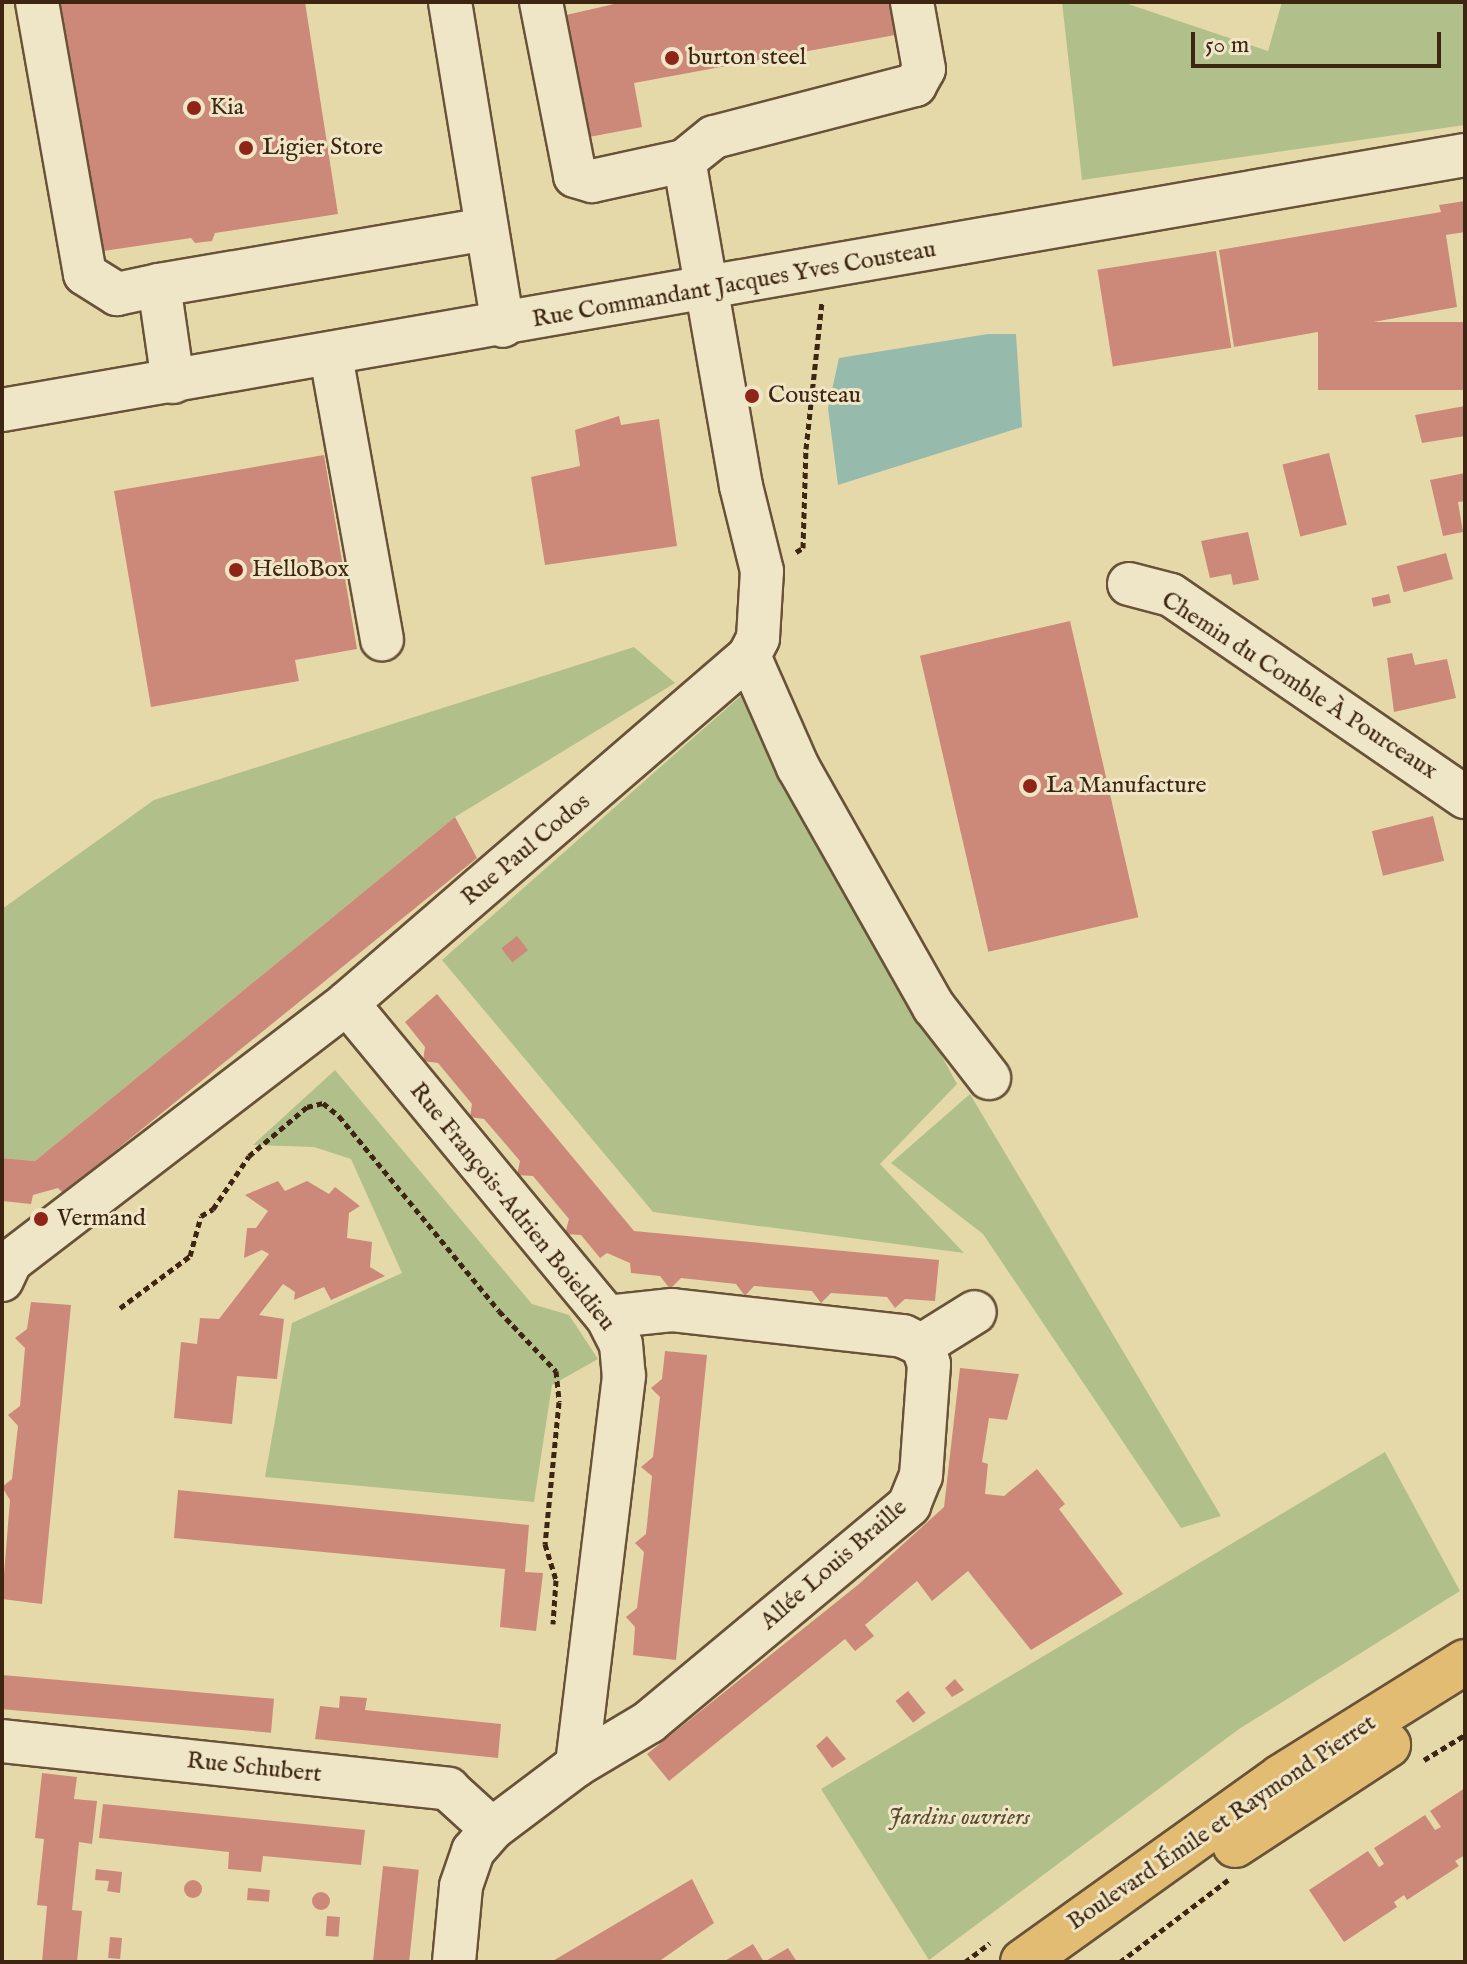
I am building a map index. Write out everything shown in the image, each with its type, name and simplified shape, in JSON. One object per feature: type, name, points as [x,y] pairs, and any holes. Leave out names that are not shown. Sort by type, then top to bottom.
[{"type":"main road","name":"Boulevard Émile et Raymond Pierret","points":[[1023,1962],[1281,1777],[1465,1662]]},
{"type":"main road","name":"Boulevard Émile et Raymond Pierret","points":[[1070,1962],[1229,1848],[1465,1695]]},
{"type":"street","points":[[37,2],[85,274],[117,294],[486,229]]},
{"type":"street","points":[[450,2],[503,326]]},
{"type":"street","points":[[541,2],[575,176],[592,181],[684,161],[714,137],[915,85],[924,69],[912,2]]},
{"type":"street","name":"Rue Commandant Jacques Yves Cousteau","points":[[2,410],[709,291],[1465,155]]},
{"type":"street","points":[[684,161],[741,486],[762,571],[758,638],[749,656],[813,794],[934,1007],[989,1078]]},
{"type":"street","points":[[159,285],[173,382]]},
{"type":"street","points":[[331,356],[382,639]]},
{"type":"street","name":"Chemin du Comble À Pourceaux","points":[[1129,584],[1171,595],[1465,797]]},
{"type":"street","name":"Rue Paul Codos","points":[[5,1267],[347,1003],[749,656]]},
{"type":"street","name":"Rue François-Adrien Boieldieu","points":[[347,1003],[607,1317],[621,1344],[624,1376],[577,1765]]},
{"type":"street","points":[[607,1317],[672,1310],[903,1336],[922,1345],[975,1312]]},
{"type":"street","name":"Allée Louis Braille","points":[[454,1962],[461,1886],[473,1851],[492,1829],[577,1765],[649,1722],[909,1505],[921,1476],[929,1364],[922,1345]]},
{"type":"street","name":"Rue Schubert","points":[[2,1741],[448,1789],[492,1829]]},
{"type":"path","points":[[762,571],[803,548],[806,449],[825,270]]},
{"type":"path","points":[[120,1308],[190,1256],[201,1216],[213,1209],[249,1156],[307,1107],[323,1103],[339,1116],[499,1311],[556,1371],[559,1402],[545,1544],[556,1580],[552,1641]]},
{"type":"green space","points":[[1062,2],[1122,2],[1268,51],[1282,2],[1465,2],[1465,125],[1082,180]]},
{"type":"green space","points":[[634,647],[675,683],[455,817],[35,1161],[2,1158],[2,909],[154,800]]},
{"type":"green space","points":[[744,693],[957,1084],[880,1164],[964,1253],[653,1212],[442,960]]},
{"type":"green space","points":[[335,1070],[532,1304],[569,1315],[598,1359],[552,1385],[534,1502],[265,1477],[292,1323],[402,1273],[351,1159],[314,1147],[253,1145]]},
{"type":"green space","points":[[970,1094],[1221,1516],[1181,1528],[983,1234],[891,1163]]},
{"type":"green space","name":"Jardins ouvriers","points":[[1385,1452],[1460,1591],[1239,1729],[929,1960],[821,1789]]},
{"type":"shaded area","points":[[988,334],[1016,334],[1022,427],[838,485],[828,408],[839,358]]},
{"type":"building","name":"Kia","points":[[50,2],[305,2],[338,214],[215,233],[212,241],[195,243],[191,238],[90,253]]},
{"type":"building","name":"burton steel","points":[[623,2],[901,2],[906,33],[634,83],[642,127],[589,137],[566,15]]},
{"type":"building","points":[[1465,201],[1465,232],[1446,235],[1457,307],[1234,347],[1219,250],[1441,212],[1439,205]]},
{"type":"building","points":[[1216,251],[1231,348],[1113,367],[1097,270]]},
{"type":"building","points":[[1318,322],[1465,322],[1465,390],[1318,390]]},
{"type":"building","points":[[1465,406],[1465,436],[1422,443],[1415,415]]},
{"type":"building","points":[[619,416],[621,425],[659,419],[677,546],[545,565],[531,477],[580,466],[575,430]]},
{"type":"building","points":[[1329,453],[1347,525],[1300,536],[1282,465]]},
{"type":"building","name":"HelloBox","points":[[324,455],[357,649],[295,660],[299,681],[151,707],[114,491]]},
{"type":"building","points":[[1465,473],[1465,501],[1458,502],[1463,532],[1443,536],[1430,480]]},
{"type":"building","points":[[1248,532],[1259,580],[1233,585],[1231,574],[1210,578],[1201,541]]},
{"type":"building","points":[[1446,553],[1453,579],[1404,592],[1397,566]]},
{"type":"building","points":[[1389,594],[1391,603],[1373,607],[1371,598]]},
{"type":"building","name":"La Manufacture","points":[[1070,621],[1138,917],[988,952],[920,656]]},
{"type":"building","points":[[1412,653],[1415,665],[1447,659],[1456,698],[1394,712],[1387,658]]},
{"type":"building","points":[[1433,816],[1444,861],[1383,876],[1372,831]]},
{"type":"building","points":[[455,817],[477,858],[63,1193],[58,1188],[33,1195],[31,1204],[2,1201],[2,1158],[35,1161]]},
{"type":"building","points":[[517,936],[528,950],[512,962],[501,948]]},
{"type":"building","points":[[437,994],[634,1231],[939,1260],[935,1301],[905,1299],[895,1308],[887,1297],[831,1293],[821,1303],[812,1291],[754,1286],[745,1296],[736,1284],[681,1278],[670,1289],[660,1276],[631,1273],[630,1263],[607,1253],[600,1258],[581,1235],[565,1234],[569,1219],[533,1176],[517,1175],[520,1161],[484,1119],[470,1117],[472,1104],[438,1063],[423,1061],[425,1047],[405,1022]]},
{"type":"building","points":[[278,1181],[285,1191],[307,1181],[329,1194],[335,1187],[360,1206],[349,1213],[347,1238],[372,1242],[370,1267],[385,1276],[331,1300],[324,1287],[294,1300],[295,1292],[283,1284],[259,1315],[284,1319],[277,1379],[237,1376],[232,1424],[174,1418],[181,1342],[197,1344],[200,1318],[219,1319],[269,1254],[262,1250],[244,1258],[247,1228],[256,1228],[268,1211],[245,1195]]},
{"type":"building","points":[[31,1302],[71,1305],[42,1604],[2,1599],[10,1500],[2,1487],[12,1479],[18,1426],[8,1415],[20,1406],[25,1348],[15,1338],[27,1329]]},
{"type":"building","points":[[665,1351],[707,1355],[676,1660],[633,1655],[635,1627],[626,1617],[637,1608],[644,1552],[635,1543],[646,1534],[652,1476],[641,1467],[653,1457],[660,1397],[651,1388],[662,1379]]},
{"type":"building","points":[[960,1368],[1019,1374],[1007,1420],[989,1418],[982,1462],[988,1464],[985,1494],[1004,1496],[1037,1469],[1065,1504],[1059,1509],[1123,1594],[1031,1650],[968,1571],[932,1601],[917,1581],[865,1625],[874,1636],[855,1651],[845,1639],[669,1781],[647,1754],[859,1584],[944,1507]]},
{"type":"building","points":[[178,1490],[529,1525],[525,1572],[543,1573],[536,1631],[500,1627],[505,1569],[174,1538]]},
{"type":"building","points":[[2,1675],[274,1699],[271,1733],[2,1709]]},
{"type":"building","points":[[955,1679],[964,1690],[952,1697],[945,1688]]},
{"type":"building","points":[[908,1691],[926,1713],[913,1723],[896,1701]]},
{"type":"building","points":[[340,1696],[367,1698],[365,1710],[501,1724],[498,1758],[315,1739],[320,1706],[339,1708]]},
{"type":"building","points":[[827,1736],[846,1759],[832,1768],[816,1746]]},
{"type":"building","points":[[42,1773],[77,1777],[74,1799],[97,1801],[92,1844],[79,1842],[72,1910],[82,1911],[77,1962],[42,1962],[47,1906],[37,1905],[44,1839],[35,1838]]},
{"type":"building","points":[[1465,1788],[1465,1855],[1455,1861],[1459,1866],[1407,1900],[1404,1895],[1394,1902],[1397,1907],[1344,1942],[1309,1890],[1368,1851],[1379,1867],[1384,1864],[1374,1848],[1425,1815],[1435,1830],[1441,1827],[1430,1811]]},
{"type":"building","points":[[103,1804],[365,1830],[361,1865],[263,1856],[261,1872],[228,1869],[229,1852],[99,1838]]},
{"type":"building","points":[[383,1866],[419,1870],[409,1962],[373,1961]]},
{"type":"building","points":[[96,1869],[122,1872],[120,1893],[107,1891],[109,1881],[95,1880]]},
{"type":"building","points":[[692,1879],[714,1923],[658,1962],[551,1962]]},
{"type":"building","points":[[193,1880],[202,1889],[193,1898],[184,1889]]},
{"type":"building","points":[[248,1888],[270,1890],[269,1902],[247,1900]]},
{"type":"building","points":[[321,1892],[330,1901],[321,1910],[312,1901]]},
{"type":"building","points":[[327,1916],[340,1917],[339,1937],[326,1936]]},
{"type":"building","points":[[110,1937],[122,1938],[120,1959],[108,1958]]},
{"type":"building","points":[[753,1944],[764,1962],[723,1962]]},
{"type":"building","points":[[788,1948],[797,1962],[764,1962]]},
{"type":"place","name":"burton steel","points":[[672,58]]},
{"type":"place","name":"Kia","points":[[194,108]]},
{"type":"place","name":"Ligier Store","points":[[246,148]]},
{"type":"place","name":"Cousteau","points":[[752,396]]},
{"type":"place","name":"HelloBox","points":[[236,570]]},
{"type":"place","name":"La Manufacture","points":[[1030,786]]},
{"type":"place","name":"Vermand","points":[[41,1219]]}]
